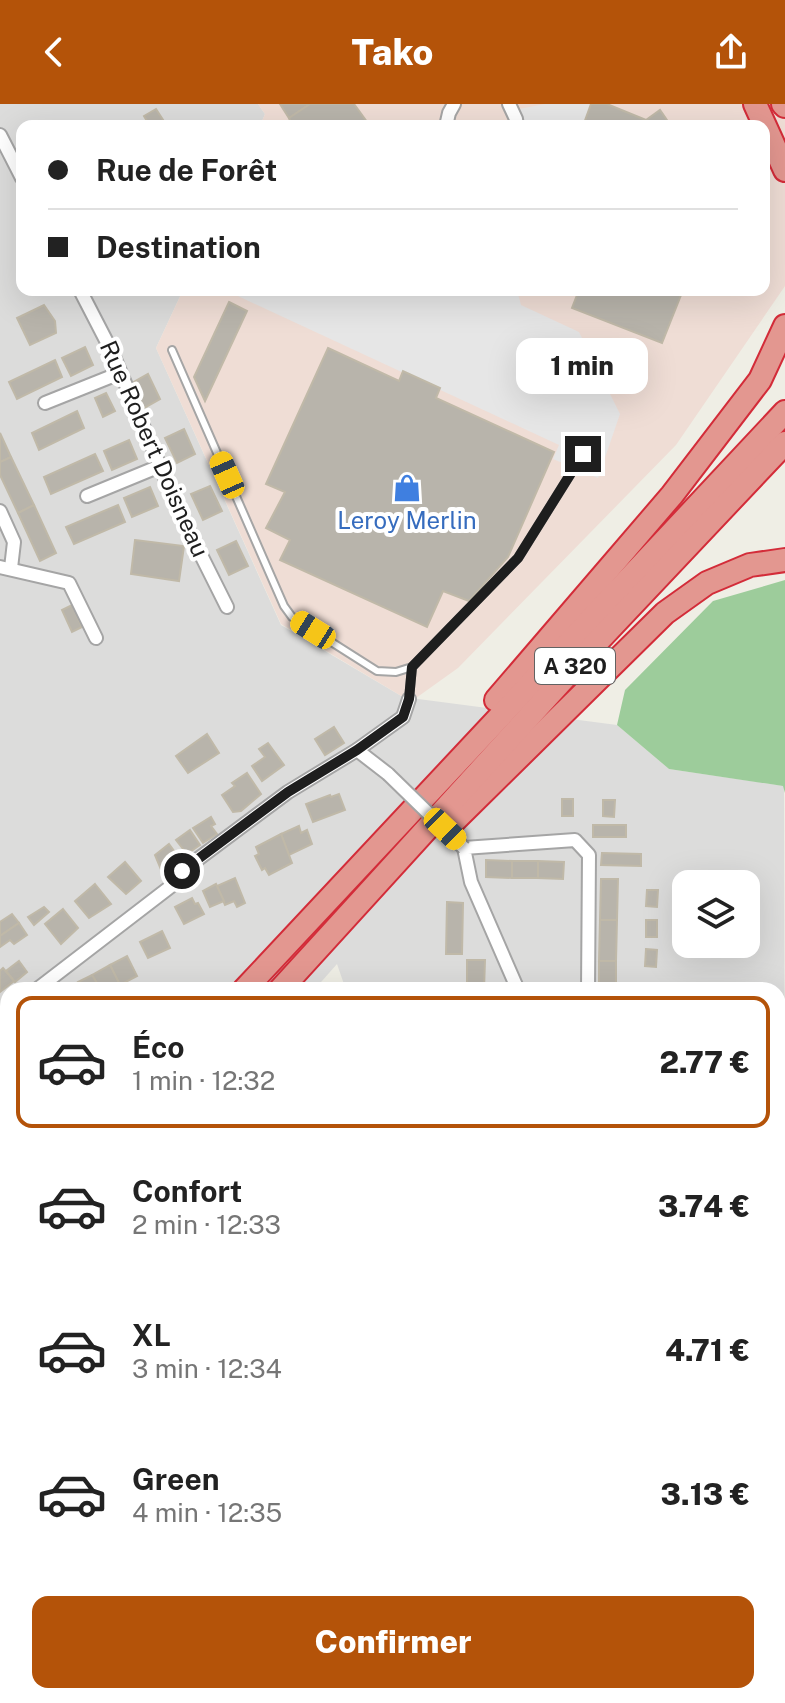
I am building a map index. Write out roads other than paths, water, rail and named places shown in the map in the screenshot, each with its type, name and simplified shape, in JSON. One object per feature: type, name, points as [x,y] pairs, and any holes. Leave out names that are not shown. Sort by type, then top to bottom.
[{"type":"highway","points":[[770,137],[785,170]]},
{"type":"highway","points":[[431,789],[477,722],[672,495],[751,392],[760,380],[785,326]]},
{"type":"highway","name":"A 320","points":[[251,982],[785,412]]},
{"type":"highway","name":"A 320","points":[[288,982],[598,641],[785,443]]},
{"type":"highway","points":[[371,893],[433,841],[665,613],[707,583],[750,565],[785,560]]},
{"type":"street","points":[[0,135],[16,166]]},
{"type":"street","name":"Rue Robert Doisneau","points":[[83,296],[112,352],[179,511],[227,607]]},
{"type":"street","points":[[45,403],[120,373]]},
{"type":"street","points":[[87,496],[160,466]]},
{"type":"street","points":[[0,511],[14,542],[6,568],[69,583],[96,638]]},
{"type":"street","points":[[46,982],[170,887],[182,871],[288,792],[357,750],[403,717],[409,699]]},
{"type":"street","points":[[357,750],[388,774],[464,848],[471,882],[515,982]]},
{"type":"street","points":[[464,848],[575,840],[589,855],[588,982]]},
{"type":"lane","points":[[172,350],[284,606],[292,617],[377,671],[396,672],[412,667],[518,558],[583,454]]},
{"type":"lane","points":[[409,699],[412,667]]},
{"type":"place","name":"Leroy Merlin","points":[[407,488]]}]
